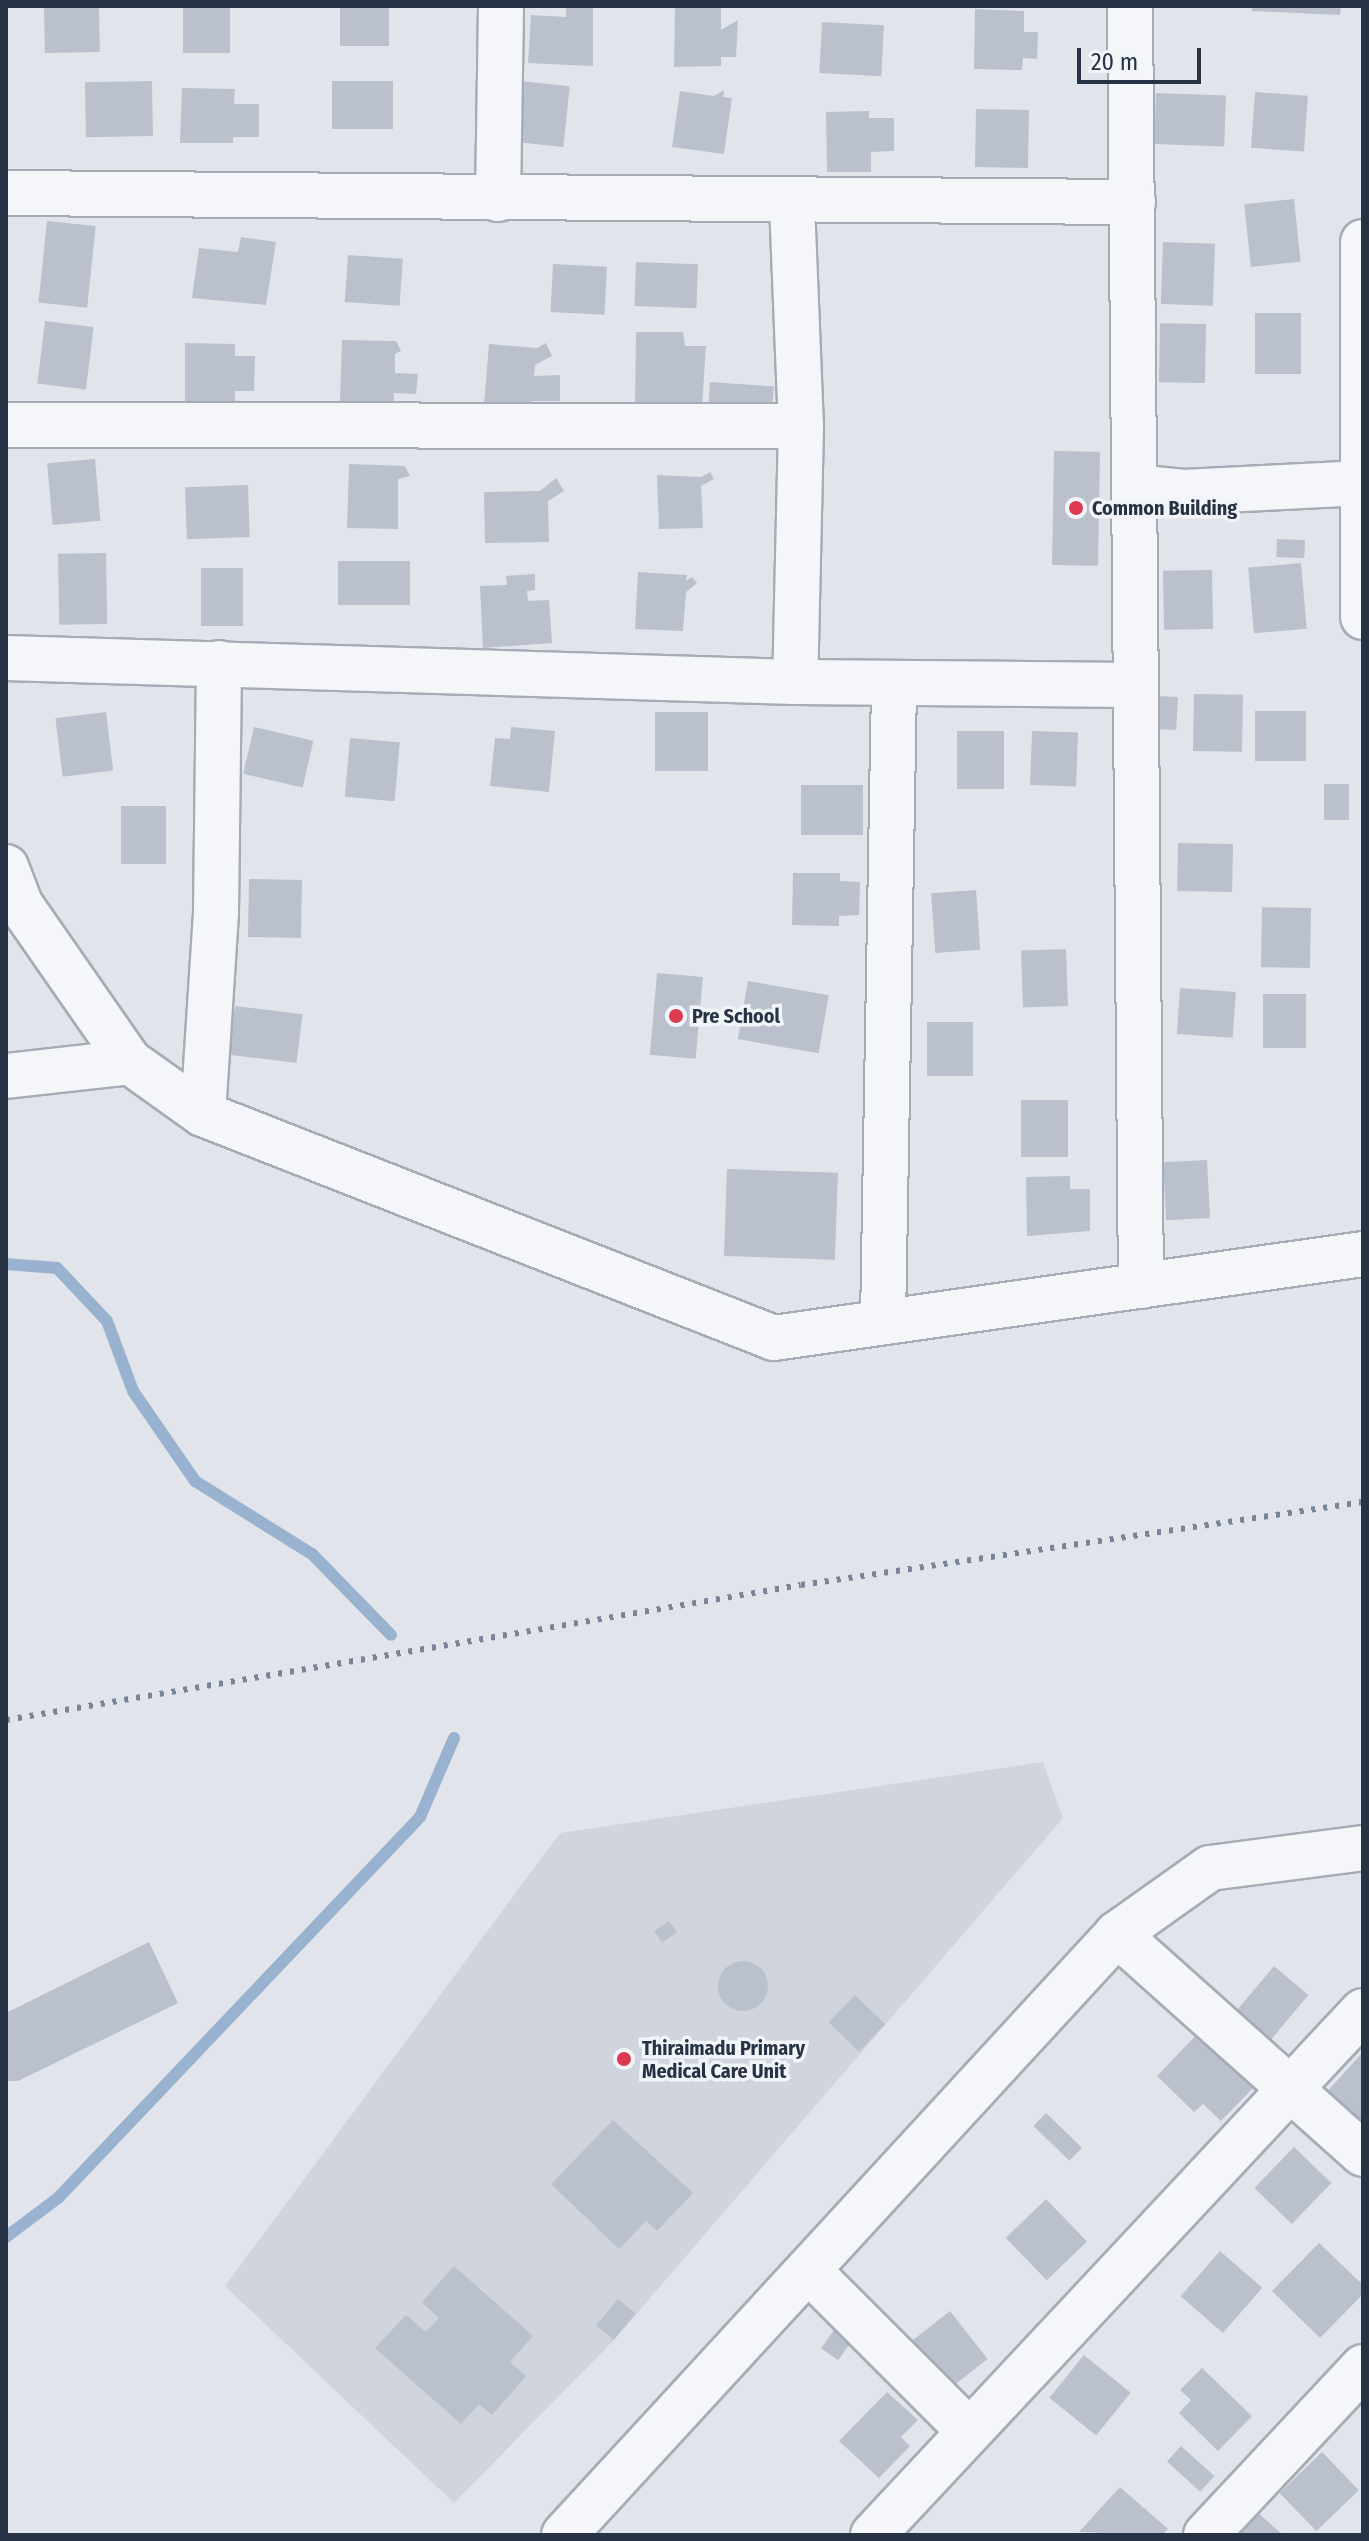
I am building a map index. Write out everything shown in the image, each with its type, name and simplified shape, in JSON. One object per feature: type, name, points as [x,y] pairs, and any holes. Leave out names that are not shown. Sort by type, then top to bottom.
[{"type":"street","points":[[498,199],[501,6]]},
{"type":"street","points":[[1130,6],[1141,1286]]},
{"type":"street","points":[[6,193],[792,203],[1133,202]]},
{"type":"street","points":[[792,203],[801,426],[795,682]]},
{"type":"street","points":[[1363,242],[1363,617]]},
{"type":"street","points":[[6,425],[801,426]]},
{"type":"street","points":[[1134,487],[1184,492],[1362,483]]},
{"type":"street","points":[[6,658],[795,682],[1134,685]]},
{"type":"street","points":[[203,1114],[216,911],[219,663]]},
{"type":"street","points":[[883,1322],[894,683]]},
{"type":"street","points":[[11,892],[130,1062],[203,1114],[774,1338],[1363,1254]]},
{"type":"street","points":[[6,1076],[130,1062]]},
{"type":"street","points":[[564,2535],[1117,1934],[1210,1868],[1363,1848]]},
{"type":"street","points":[[1117,1934],[1294,2089],[1363,2154]]},
{"type":"street","points":[[873,2535],[1294,2089],[1363,2011]]},
{"type":"street","points":[[808,2270],[969,2431]]},
{"type":"street","points":[[1206,2535],[1363,2367]]},
{"type":"shaded area","name":"Thiraimadu Primary Medical Care Unit","points":[[1043,1762],[1063,1818],[614,2340],[454,2503],[225,2286],[560,1833]]},
{"type":"building","points":[[99,6],[100,52],[45,53],[44,7]]},
{"type":"building","points":[[183,6],[230,6],[230,53],[183,53]]},
{"type":"building","points":[[340,6],[389,6],[389,46],[340,46]]},
{"type":"building","points":[[566,6],[593,6],[593,66],[528,63],[531,15],[566,17]]},
{"type":"building","points":[[1252,6],[1341,6],[1340,15],[1252,11]]},
{"type":"building","points":[[675,7],[721,7],[721,30],[738,20],[736,57],[721,57],[721,66],[674,67]]},
{"type":"building","points":[[975,9],[1024,11],[1024,32],[1038,32],[1037,59],[1023,58],[1022,70],[974,69]]},
{"type":"building","points":[[822,22],[884,25],[881,76],[819,73]]},
{"type":"building","points":[[152,81],[153,136],[86,137],[85,82]]},
{"type":"building","points":[[332,81],[393,81],[393,129],[332,129]]},
{"type":"building","points":[[520,81],[570,86],[563,147],[514,142]]},
{"type":"building","points":[[182,88],[235,89],[234,104],[259,104],[259,137],[233,137],[233,143],[180,143]]},
{"type":"building","points":[[724,90],[723,97],[732,98],[724,154],[672,147],[680,91],[714,96]]},
{"type":"building","points":[[1255,92],[1308,96],[1304,152],[1251,148]]},
{"type":"building","points":[[1156,93],[1226,95],[1224,146],[1154,144]]},
{"type":"building","points":[[976,109],[1029,110],[1028,168],[975,167]]},
{"type":"building","points":[[869,111],[869,118],[894,118],[894,151],[871,152],[871,172],[827,172],[826,112]]},
{"type":"building","points":[[1294,199],[1301,262],[1251,267],[1244,204]]},
{"type":"building","points":[[47,221],[96,226],[87,308],[38,303]]},
{"type":"building","points":[[241,237],[276,242],[266,305],[192,298],[199,248],[238,252]]},
{"type":"building","points":[[1163,242],[1215,244],[1213,306],[1161,304]]},
{"type":"building","points":[[348,255],[403,259],[400,306],[345,302]]},
{"type":"building","points":[[636,262],[698,264],[696,308],[634,306]]},
{"type":"building","points":[[553,264],[607,267],[604,315],[550,312]]},
{"type":"building","points":[[1255,313],[1301,313],[1301,374],[1255,374]]},
{"type":"building","points":[[45,321],[94,327],[86,390],[37,384]]},
{"type":"building","points":[[1160,323],[1206,324],[1205,383],[1159,382]]},
{"type":"building","points":[[636,332],[683,332],[685,346],[706,346],[702,407],[635,407]]},
{"type":"building","points":[[342,340],[396,341],[401,351],[395,354],[395,373],[418,374],[416,394],[394,393],[394,403],[340,402]]},
{"type":"building","points":[[185,343],[235,344],[235,356],[255,356],[254,391],[235,391],[235,402],[185,402]]},
{"type":"building","points":[[546,343],[552,356],[535,365],[534,376],[560,375],[560,401],[532,401],[531,409],[484,406],[489,344],[537,348]]},
{"type":"building","points":[[710,382],[774,386],[771,420],[708,416]]},
{"type":"building","name":"Common Building","points":[[1054,451],[1100,452],[1098,566],[1052,565]]},
{"type":"building","points":[[95,459],[100,521],[53,525],[47,463]]},
{"type":"building","points":[[349,464],[405,466],[410,476],[398,479],[398,529],[347,528]]},
{"type":"building","points":[[710,472],[714,479],[701,486],[703,528],[659,529],[657,475],[701,477]]},
{"type":"building","points":[[556,478],[564,491],[548,501],[549,542],[485,543],[484,492],[540,491]]},
{"type":"building","points":[[248,485],[250,537],[187,539],[185,487]]},
{"type":"building","points":[[1277,539],[1305,540],[1304,558],[1276,557]]},
{"type":"building","points":[[106,553],[107,624],[59,625],[58,554]]},
{"type":"building","points":[[338,561],[410,561],[410,605],[338,605]]},
{"type":"building","points":[[1301,563],[1307,629],[1254,633],[1248,568]]},
{"type":"building","points":[[201,568],[243,568],[243,626],[201,626]]},
{"type":"building","points":[[1212,570],[1213,629],[1164,630],[1163,571]]},
{"type":"building","points":[[638,572],[687,575],[686,581],[692,577],[697,583],[686,592],[683,631],[635,629]]},
{"type":"building","points":[[535,574],[535,590],[527,591],[528,601],[549,600],[552,643],[483,648],[480,586],[507,585],[506,576]]},
{"type":"building","points":[[1194,694],[1243,695],[1242,752],[1193,751]]},
{"type":"building","points":[[1158,696],[1178,697],[1176,730],[1156,729]]},
{"type":"building","points":[[1255,711],[1306,711],[1306,761],[1255,761]]},
{"type":"building","points":[[106,712],[113,771],[63,777],[55,718]]},
{"type":"building","points":[[655,712],[708,712],[708,771],[655,771]]},
{"type":"building","points":[[254,727],[313,741],[303,787],[243,774]]},
{"type":"building","points":[[511,727],[555,731],[549,792],[490,786],[495,738],[510,739]]},
{"type":"building","points":[[957,731],[1004,731],[1004,789],[957,789]]},
{"type":"building","points":[[1032,731],[1078,733],[1076,787],[1030,785]]},
{"type":"building","points":[[350,738],[400,742],[395,801],[345,797]]},
{"type":"building","points":[[1324,784],[1349,784],[1349,820],[1324,820]]},
{"type":"building","points":[[801,785],[863,785],[863,835],[801,835]]},
{"type":"building","points":[[121,806],[166,806],[166,864],[121,864]]},
{"type":"building","points":[[1178,843],[1233,844],[1232,892],[1177,891]]},
{"type":"building","points":[[793,873],[840,873],[840,881],[860,882],[859,915],[839,916],[839,926],[792,925]]},
{"type":"building","points":[[249,879],[302,880],[301,938],[248,937]]},
{"type":"building","points":[[976,890],[980,950],[935,953],[931,893]]},
{"type":"building","points":[[1262,907],[1311,908],[1310,968],[1261,967]]},
{"type":"building","points":[[1066,949],[1068,1006],[1023,1008],[1021,951]]},
{"type":"building","name":"Pre School","points":[[657,973],[703,977],[696,1059],[650,1055]]},
{"type":"building","points":[[748,981],[829,995],[819,1053],[738,1039]]},
{"type":"building","points":[[1180,988],[1236,992],[1233,1038],[1177,1034]]},
{"type":"building","points":[[1263,994],[1306,994],[1306,1048],[1263,1048]]},
{"type":"building","points":[[235,1006],[302,1014],[297,1063],[229,1055]]},
{"type":"building","points":[[927,1022],[973,1022],[973,1076],[927,1076]]},
{"type":"building","points":[[1021,1100],[1068,1100],[1068,1157],[1021,1157]]},
{"type":"building","points":[[1207,1160],[1210,1218],[1166,1220],[1163,1162]]},
{"type":"building","points":[[727,1169],[838,1173],[835,1260],[724,1256]]},
{"type":"building","points":[[1070,1176],[1070,1189],[1090,1189],[1090,1231],[1027,1236],[1026,1177]]},
{"type":"building","points":[[669,1921],[677,1933],[662,1943],[654,1931]]},
{"type":"building","points":[[149,1942],[178,2003],[18,2081],[6,2081],[6,2013]]},
{"type":"building","points":[[743,1961],[760,1969],[768,1986],[760,2003],[743,2011],[726,2003],[718,1986],[726,1969]]},
{"type":"building","points":[[1274,1966],[1308,1995],[1268,2043],[1234,2014]]},
{"type":"building","points":[[855,1995],[885,2024],[859,2052],[829,2022]]},
{"type":"building","points":[[1199,2032],[1254,2087],[1221,2121],[1203,2104],[1194,2112],[1157,2076]]},
{"type":"building","points":[[1363,2052],[1363,2127],[1325,2094]]},
{"type":"building","points":[[1046,2113],[1082,2148],[1069,2161],[1033,2126]]},
{"type":"building","points":[[613,2120],[693,2193],[657,2231],[646,2221],[619,2249],[551,2184]]},
{"type":"building","points":[[1294,2147],[1331,2183],[1292,2224],[1254,2188]]},
{"type":"building","points":[[1046,2199],[1087,2241],[1047,2280],[1006,2238]]},
{"type":"building","points":[[1319,2243],[1363,2285],[1363,2294],[1320,2338],[1272,2291]]},
{"type":"building","points":[[1220,2251],[1262,2288],[1223,2333],[1181,2296]]},
{"type":"building","points":[[454,2266],[533,2336],[510,2362],[526,2376],[492,2415],[479,2404],[461,2424],[375,2348],[406,2315],[426,2332],[439,2318],[422,2302]]},
{"type":"building","points":[[618,2299],[636,2314],[614,2340],[596,2325]]},
{"type":"building","points":[[950,2311],[988,2359],[946,2392],[908,2344]]},
{"type":"building","points":[[836,2327],[853,2339],[838,2360],[821,2348]]},
{"type":"building","points":[[1084,2355],[1131,2393],[1096,2436],[1049,2398]]},
{"type":"building","points":[[1202,2368],[1252,2416],[1218,2451],[1179,2413],[1191,2400],[1180,2390]]},
{"type":"building","points":[[887,2392],[918,2420],[901,2437],[910,2446],[879,2478],[839,2441]]},
{"type":"building","points":[[1181,2446],[1214,2476],[1200,2492],[1167,2462]]},
{"type":"building","points":[[1322,2452],[1359,2490],[1316,2531],[1280,2493]]},
{"type":"building","points":[[1120,2487],[1168,2529],[1162,2535],[1079,2532]]},
{"type":"building","points":[[1257,2512],[1283,2535],[1237,2535]]},
{"type":"waterway","points":[[6,1264],[57,1268],[107,1321],[133,1391],[195,1481],[312,1554],[391,1635]]},
{"type":"waterway","points":[[6,2237],[58,2198],[420,1817],[454,1738]]},
{"type":"railway","points":[[6,1720],[801,1585],[1363,1502]]},
{"type":"place","name":"Common Building","points":[[1076,508]]},
{"type":"place","name":"Pre School","points":[[676,1016]]},
{"type":"place","name":"Thiraimadu Primary Medical Care Unit","points":[[624,2059]]}]
